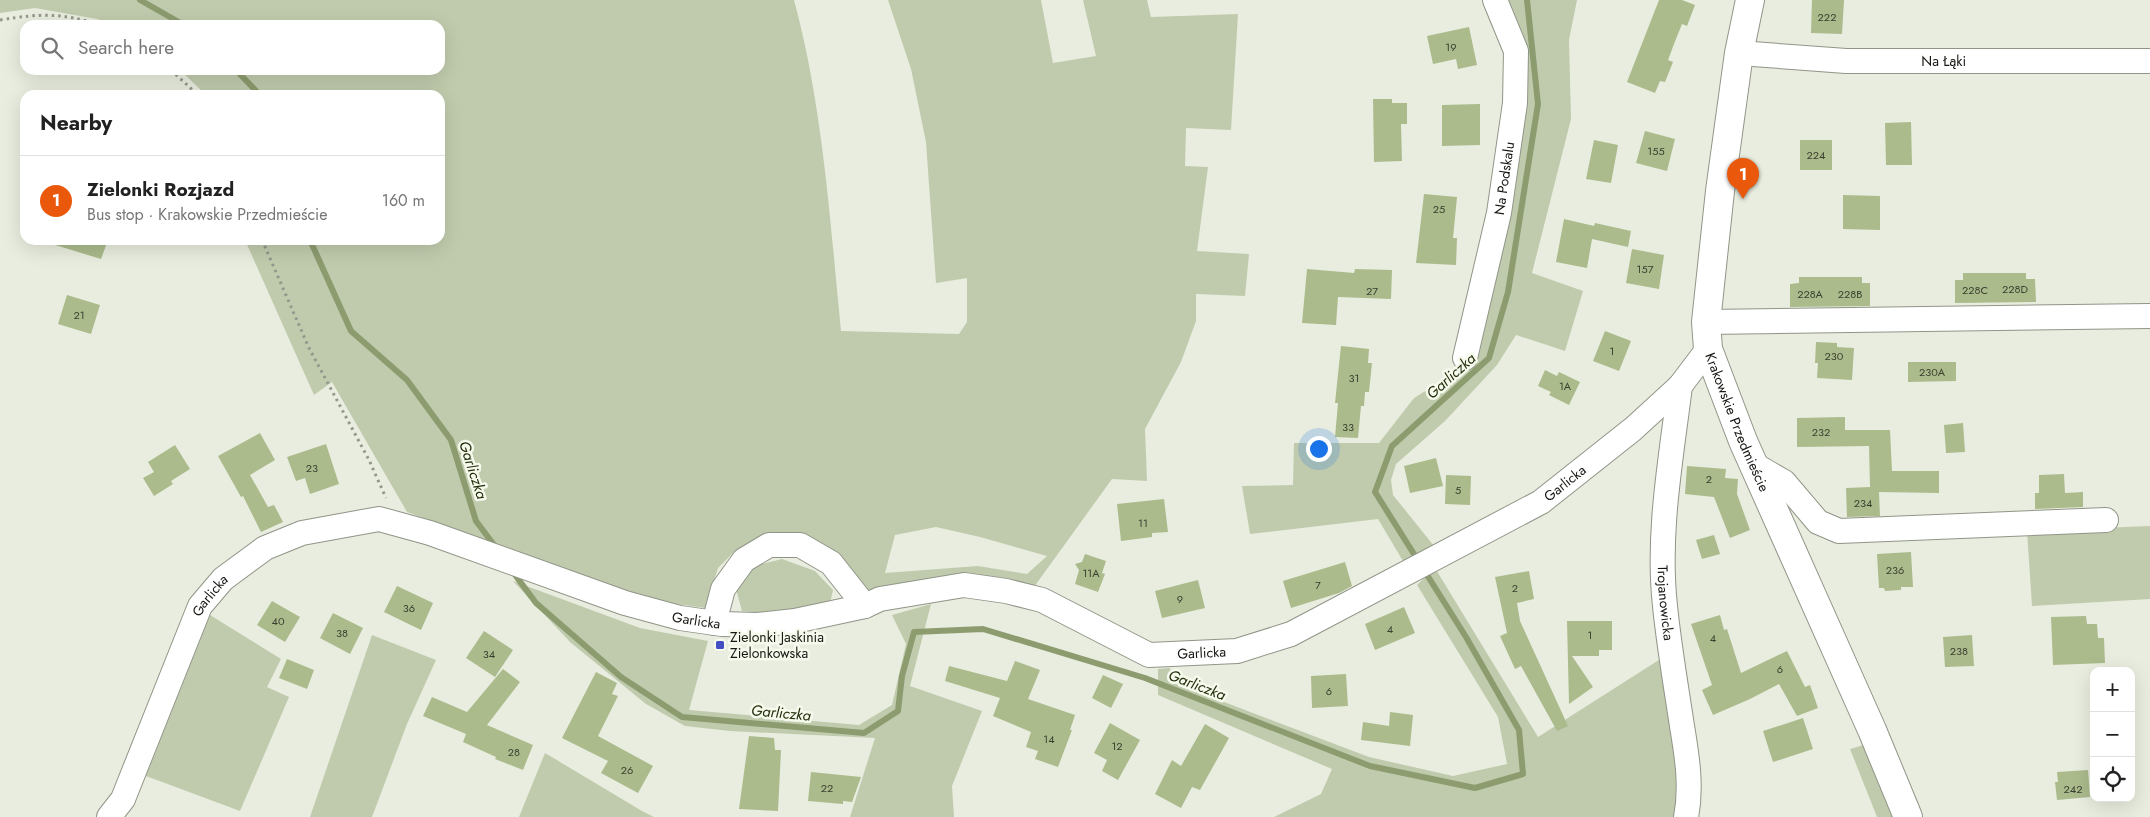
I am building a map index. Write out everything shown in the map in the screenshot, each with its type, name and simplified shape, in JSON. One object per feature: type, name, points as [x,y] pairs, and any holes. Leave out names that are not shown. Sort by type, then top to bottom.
[{"type":"main road","name":"Krakowskie Przedmieście","points":[[1750,0],[1739,53],[1720,191],[1706,322],[1708,349],[1753,464],[1866,714],[1908,817]]},
{"type":"street","name":"Na Podskalu","points":[[1465,358],[1499,214],[1515,103],[1516,51],[1495,0]]},
{"type":"street","name":"Na Łąki","points":[[1739,53],[1846,61],[2150,61]]},
{"type":"street","points":[[1706,322],[2150,316]]},
{"type":"street","name":"Garlicka","points":[[109,817],[123,799],[200,606],[223,579],[265,548],[302,533],[379,519],[430,533],[564,582],[657,613],[714,624],[757,625],[795,621],[864,606],[880,599],[964,585],[1006,591],[1042,600],[1149,655],[1238,651],[1291,634],[1541,502],[1633,429],[1680,386],[1708,349]]},
{"type":"street","name":"Trojanowicka","points":[[1680,386],[1667,491],[1663,547],[1665,605],[1688,769],[1689,804],[1686,817]]},
{"type":"street","points":[[1753,464],[1784,482],[1818,522],[1839,531],[2106,520]]},
{"type":"street","points":[[714,624],[723,590],[744,560],[769,546],[800,545],[831,563],[864,606]]},
{"type":"path","points":[[0,20],[36,14],[70,16],[84,20]]},
{"type":"path","points":[[176,75],[193,90]]},
{"type":"path","points":[[264,245],[309,348],[369,460],[396,524]]},
{"type":"green space","points":[[0,0],[794,0],[804,40],[819,123],[841,331],[959,334],[967,322],[967,278],[936,283],[926,142],[911,69],[888,0],[1041,0],[1053,63],[1096,56],[1083,0],[1147,0],[1151,17],[1238,14],[1231,130],[1186,128],[1185,166],[1208,167],[1197,251],[1249,254],[1245,296],[1196,294],[1196,321],[1181,362],[1145,429],[1147,481],[1112,479],[1034,587],[866,595],[768,537],[737,549],[718,568],[705,608],[657,601],[509,553],[470,535],[407,512],[332,382],[314,395],[247,245],[445,245],[445,90],[201,90],[185,75],[445,75],[445,20],[100,20],[35,8],[0,13]],"holes":[[[936,527],[1047,556],[1027,574],[978,566],[885,573],[895,535]]]},
{"type":"green space","points":[[1503,0],[1577,0],[1569,40],[1571,119],[1532,273],[1583,291],[1565,351],[1516,335],[1497,365],[1445,421],[1396,464],[1391,480],[1393,495],[1434,546],[1403,561],[1378,519],[1250,534],[1242,486],[1293,485],[1294,443],[1379,443],[1414,398],[1476,360],[1527,109],[1522,49]]},
{"type":"green space","points":[[2150,526],[2150,599],[2032,606],[2027,531]]},
{"type":"green space","points":[[782,559],[815,571],[833,590],[830,603],[774,614],[742,611],[736,589],[754,566]]},
{"type":"green space","points":[[1435,568],[1538,737],[1662,658],[1679,754],[1677,817],[1274,817],[1321,794],[1332,769],[1158,695],[1158,669],[1170,668],[1174,683],[1369,757],[1453,776],[1507,764],[1498,717],[1417,585]]},
{"type":"green space","points":[[513,581],[640,628],[708,641],[689,710],[859,725],[892,705],[906,644],[892,615],[931,604],[910,686],[982,711],[952,786],[954,817],[850,817],[875,738],[730,731],[685,726],[646,704],[570,642]]},
{"type":"green space","points":[[210,615],[281,659],[267,687],[289,697],[240,811],[146,776]]},
{"type":"green space","points":[[372,635],[436,660],[407,724],[372,817],[310,817]]},
{"type":"green space","points":[[1867,744],[1895,817],[1877,817],[1850,749]]},
{"type":"green space","points":[[545,753],[642,811],[654,817],[519,817]]},
{"type":"building","points":[[1659,0],[1682,0],[1695,5],[1687,26],[1682,24],[1674,44],[1668,60],[1673,62],[1665,82],[1660,81],[1655,93],[1627,82]]},
{"type":"building","points":[[1812,0],[1844,0],[1842,34],[1811,33]]},
{"type":"building","points":[[1469,27],[1477,65],[1458,69],[1456,59],[1433,64],[1427,36]]},
{"type":"building","points":[[1373,99],[1392,99],[1392,103],[1407,103],[1407,124],[1401,124],[1402,161],[1374,162]]},
{"type":"building","points":[[1480,104],[1480,145],[1442,146],[1442,105]]},
{"type":"building","points":[[1911,122],[1912,165],[1886,165],[1885,123]]},
{"type":"building","points":[[1645,131],[1675,139],[1667,171],[1636,163]]},
{"type":"building","points":[[1594,140],[1618,145],[1611,183],[1586,179]]},
{"type":"building","points":[[1800,140],[1832,140],[1832,170],[1800,170]]},
{"type":"building","points":[[1424,194],[1457,197],[1453,238],[1457,238],[1456,265],[1416,263]]},
{"type":"building","points":[[1843,195],[1880,196],[1880,230],[1843,229]]},
{"type":"building","points":[[1564,219],[1594,226],[1595,223],[1631,231],[1628,247],[1592,239],[1587,268],[1556,262]]},
{"type":"building","points":[[55,245],[106,245],[101,259]]},
{"type":"building","points":[[1632,249],[1664,255],[1659,289],[1626,283]]},
{"type":"building","points":[[1307,269],[1354,273],[1355,269],[1392,270],[1391,299],[1338,297],[1336,325],[1302,323]]},
{"type":"building","points":[[1963,273],[2026,273],[2026,279],[2035,279],[2036,302],[1955,303],[1955,280],[1963,280]]},
{"type":"building","points":[[1799,277],[1862,277],[1862,283],[1870,283],[1870,306],[1790,307],[1790,284],[1799,283]]},
{"type":"building","points":[[67,295],[100,305],[91,334],[58,324]]},
{"type":"building","points":[[1605,331],[1631,341],[1619,371],[1593,361]]},
{"type":"building","points":[[1816,342],[1837,343],[1837,347],[1854,348],[1852,380],[1817,378],[1818,363],[1815,363]]},
{"type":"building","points":[[1341,346],[1369,349],[1368,363],[1372,363],[1369,392],[1365,392],[1364,406],[1361,406],[1358,438],[1335,437],[1338,403],[1335,403]]},
{"type":"building","points":[[1908,362],[1956,362],[1956,381],[1908,382]]},
{"type":"building","points":[[1545,370],[1557,376],[1559,372],[1580,382],[1569,405],[1549,395],[1551,392],[1538,386]]},
{"type":"building","points":[[1845,417],[1845,430],[1890,430],[1892,471],[1939,471],[1939,493],[1879,492],[1880,516],[1847,517],[1846,488],[1870,487],[1869,446],[1797,447],[1797,418]]},
{"type":"building","points":[[1963,423],[1965,452],[1946,453],[1944,425]]},
{"type":"building","points":[[260,433],[275,460],[250,475],[268,507],[274,505],[283,522],[261,532],[243,496],[241,497],[218,456]]},
{"type":"building","points":[[326,444],[339,484],[310,494],[305,478],[296,481],[287,457]]},
{"type":"building","points":[[175,445],[190,469],[171,481],[173,484],[154,496],[143,478],[154,472],[148,462]]},
{"type":"building","points":[[1436,458],[1443,486],[1410,493],[1404,466]]},
{"type":"building","points":[[1687,466],[1726,469],[1725,478],[1738,479],[1737,494],[1750,530],[1730,538],[1714,497],[1685,494]]},
{"type":"building","points":[[2064,474],[2065,493],[2083,492],[2083,507],[2035,509],[2035,493],[2039,493],[2039,475]]},
{"type":"building","points":[[1446,475],[1471,476],[1470,505],[1445,504]]},
{"type":"building","points":[[1164,499],[1168,532],[1152,533],[1152,537],[1121,541],[1117,504]]},
{"type":"building","points":[[1714,535],[1720,554],[1702,559],[1696,540]]},
{"type":"building","points":[[1911,552],[1913,587],[1901,587],[1901,590],[1885,591],[1884,588],[1879,588],[1877,554]]},
{"type":"building","points":[[1085,554],[1106,561],[1102,573],[1105,574],[1098,592],[1075,584],[1079,570],[1075,564],[1082,562]]},
{"type":"building","points":[[1345,562],[1352,586],[1339,593],[1291,608],[1283,581]]},
{"type":"building","points":[[1529,571],[1534,599],[1517,603],[1520,621],[1568,726],[1557,731],[1521,666],[1515,669],[1500,636],[1507,633],[1495,577]]},
{"type":"building","points":[[1198,580],[1205,608],[1162,618],[1155,591]]},
{"type":"building","points":[[397,586],[433,603],[421,630],[384,612]]},
{"type":"building","points":[[272,601],[300,617],[285,642],[257,625]]},
{"type":"building","points":[[1404,607],[1415,633],[1375,650],[1365,624]]},
{"type":"building","points":[[333,613],[363,628],[350,654],[320,638]]},
{"type":"building","points":[[1720,615],[1724,630],[1727,629],[1741,673],[1787,651],[1805,687],[1810,685],[1818,708],[1797,716],[1779,684],[1713,715],[1702,690],[1712,685],[1691,624]]},
{"type":"building","points":[[2086,616],[2087,624],[2097,624],[2098,638],[2104,638],[2105,663],[2053,665],[2051,617]]},
{"type":"building","points":[[1567,621],[1612,621],[1612,650],[1599,650],[1599,656],[1572,656],[1593,687],[1569,704]]},
{"type":"building","points":[[484,631],[513,650],[495,677],[466,658]]},
{"type":"building","points":[[1972,635],[1974,666],[1945,667],[1943,637]]},
{"type":"building","points":[[287,659],[314,670],[307,689],[279,678]]},
{"type":"building","points":[[1015,661],[1040,670],[1028,699],[1075,715],[1070,730],[1072,730],[1058,767],[1035,759],[1038,751],[1026,747],[1031,732],[993,716],[1000,698],[945,681],[949,666],[1007,681]]},
{"type":"building","points":[[503,669],[520,682],[487,725],[533,745],[523,770],[495,759],[496,757],[463,742],[466,734],[423,716],[432,697],[467,712]]},
{"type":"building","points":[[596,672],[617,683],[612,694],[618,696],[598,736],[653,766],[638,793],[601,773],[608,761],[562,738]]},
{"type":"building","points":[[1346,674],[1348,706],[1312,708],[1311,676]]},
{"type":"building","points":[[1103,675],[1123,684],[1111,708],[1092,698]]},
{"type":"building","points":[[1390,712],[1413,715],[1410,746],[1361,740],[1363,722],[1389,726]]},
{"type":"building","points":[[1803,718],[1813,749],[1773,762],[1763,731]]},
{"type":"building","points":[[1110,723],[1140,740],[1118,780],[1102,771],[1107,760],[1094,753]]},
{"type":"building","points":[[1205,724],[1229,738],[1200,790],[1192,787],[1181,808],[1155,794],[1172,760],[1181,766]]},
{"type":"building","points":[[749,736],[774,738],[775,750],[781,750],[778,811],[739,809]]},
{"type":"building","points":[[2088,770],[2090,797],[2057,800],[2055,782],[2058,782],[2057,772]]},
{"type":"building","points":[[811,772],[861,777],[852,802],[843,801],[843,804],[808,801]]},
{"type":"waterway","name":"Garliczka","points":[[140,0],[175,20]]},
{"type":"waterway","name":"Garliczka","points":[[513,572],[536,603],[621,677],[682,717],[864,733],[898,711],[902,676],[914,632],[983,629],[1145,678],[1370,766],[1475,788],[1523,774],[1519,730],[1466,637],[1375,492],[1392,446],[1489,358],[1508,292],[1538,104],[1527,0]]},
{"type":"waterway","name":"Garliczka","points":[[241,75],[255,90]]},
{"type":"waterway","name":"Garliczka","points":[[312,245],[351,331],[407,380],[451,440],[476,521],[497,549]]},
{"type":"place","name":"Zielonki Rozjazd","points":[[1743,199]]},
{"type":"place","name":"Zielonki Jaskinia Zielonkowska","points":[[720,645]]}]
